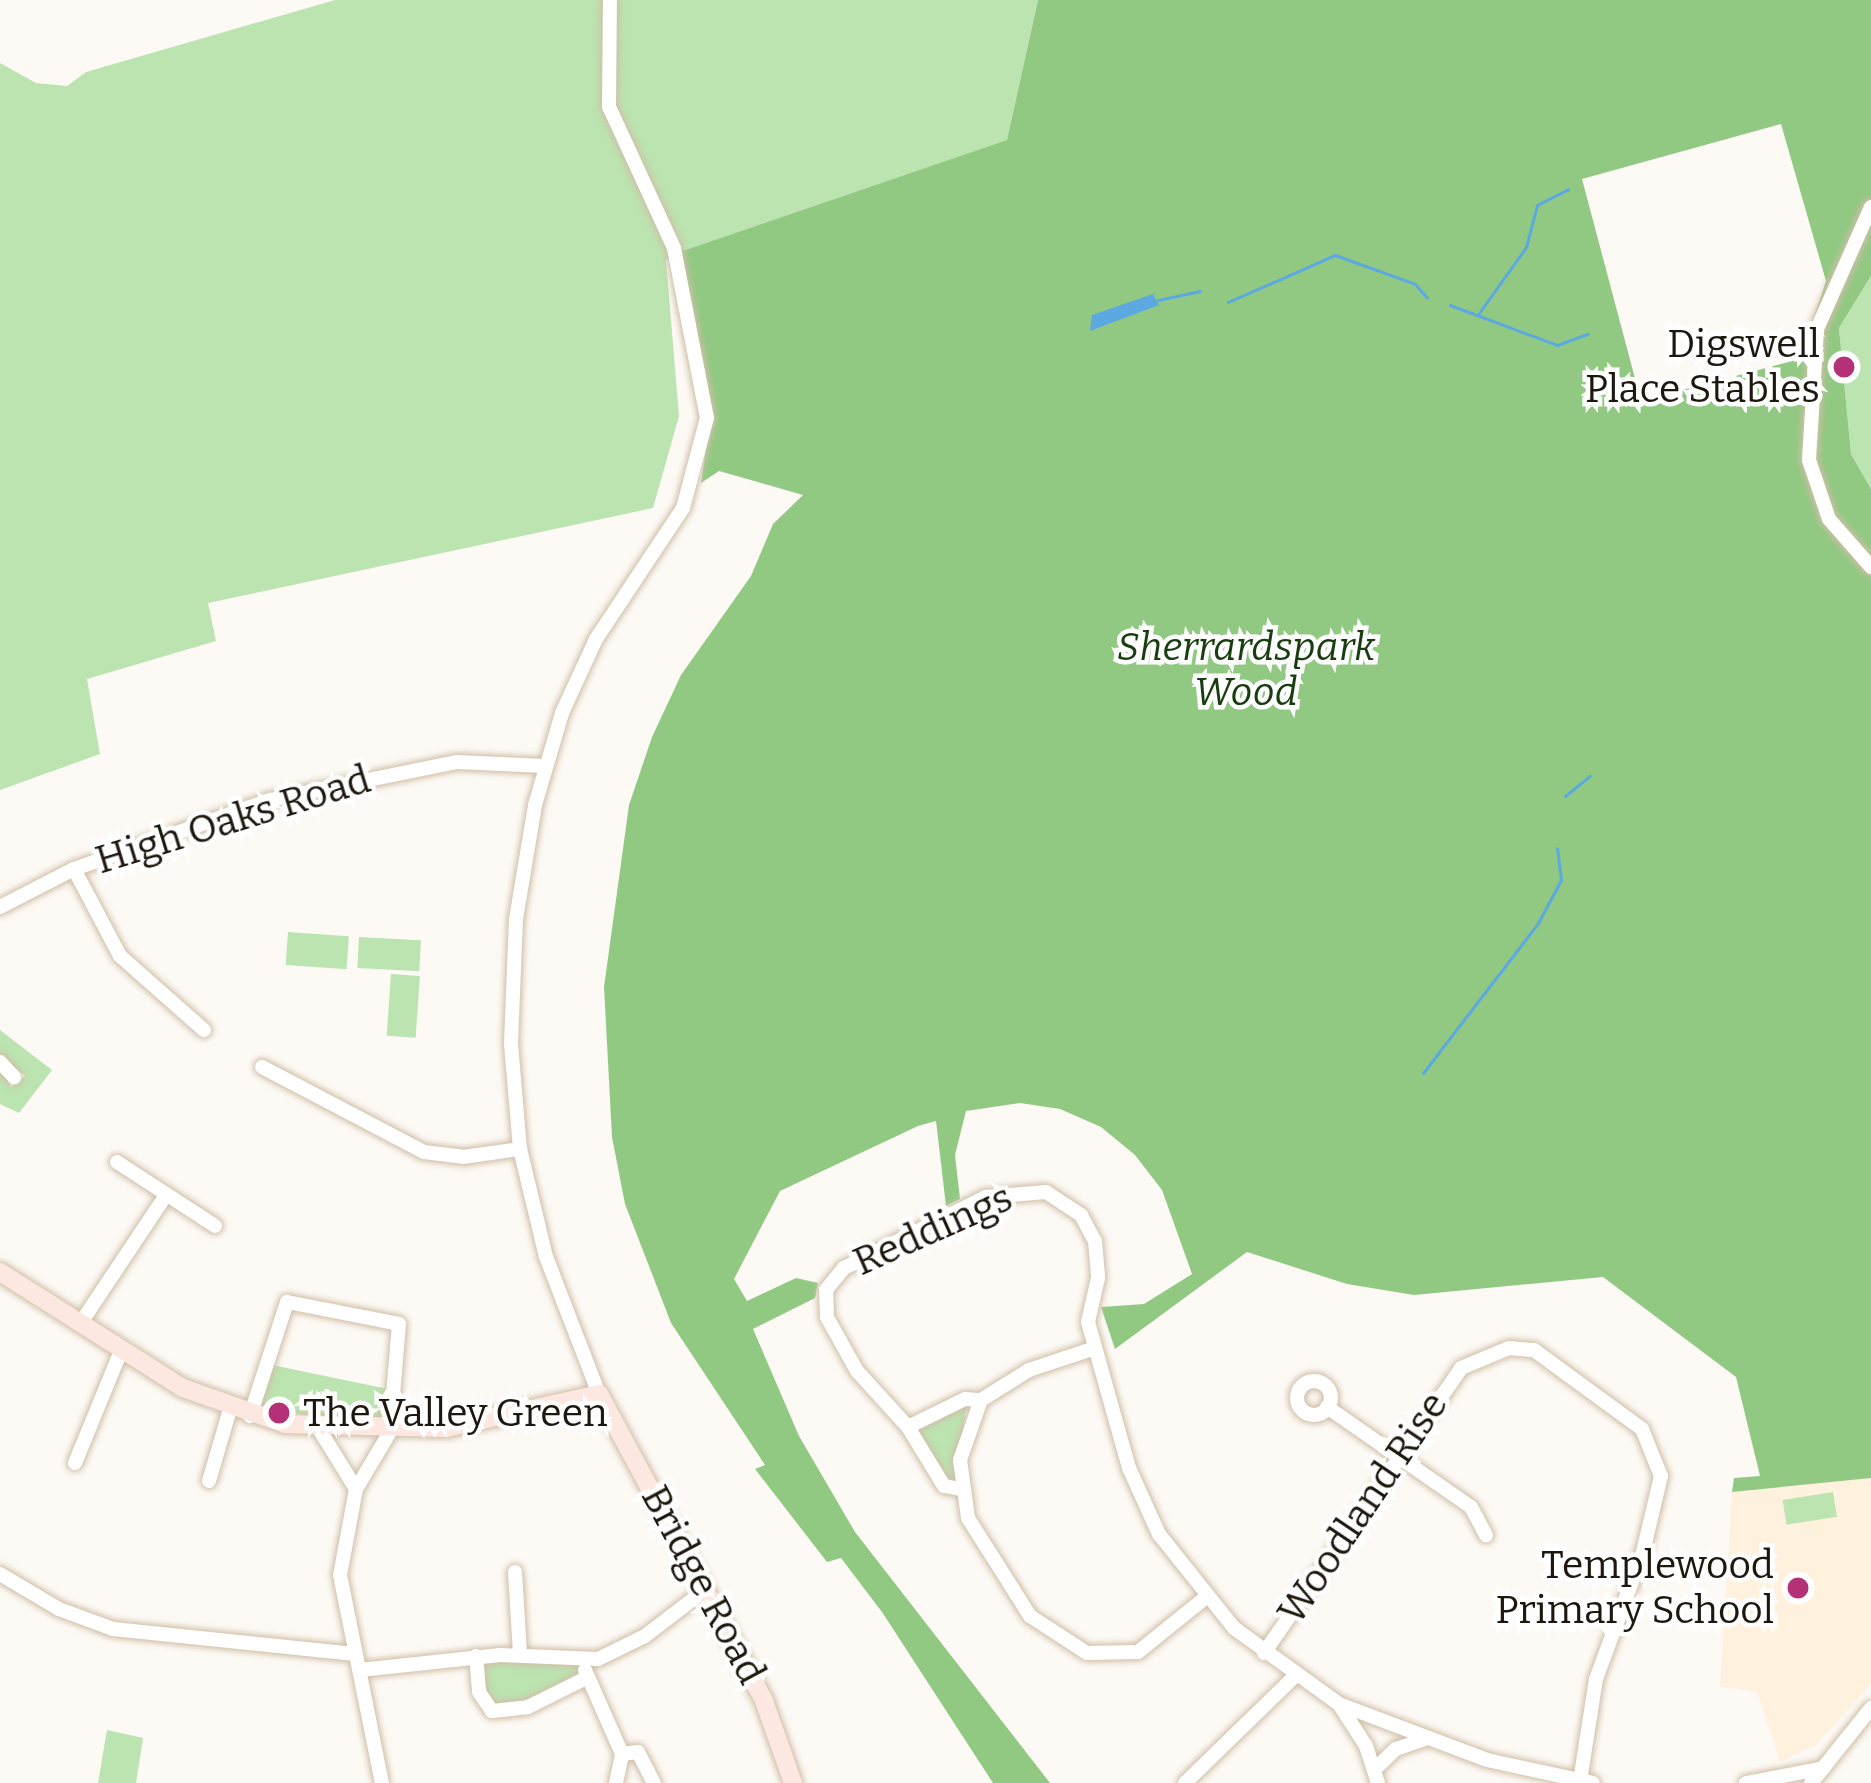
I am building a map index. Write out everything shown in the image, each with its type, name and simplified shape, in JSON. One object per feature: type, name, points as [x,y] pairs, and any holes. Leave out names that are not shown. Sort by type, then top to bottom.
[{"type":"main road","points":[[0,1272],[122,1351],[240,1412],[319,1429],[390,1432],[490,1422],[599,1394]]},
{"type":"main road","name":"Bridge Road","points":[[599,1394],[764,1701],[793,1783]]},
{"type":"street","points":[[599,1394],[546,1257],[520,1149],[512,991],[523,872],[545,766],[596,639],[674,525],[698,473],[704,385],[674,248],[609,107],[610,0]]},
{"type":"street","points":[[1871,207],[1817,329],[1809,460],[1829,519],[1871,567]]},
{"type":"street","name":"High Oaks Road","points":[[0,907],[74,868],[334,784],[457,762],[545,766]]},
{"type":"street","points":[[74,868],[119,956],[203,1030]]},
{"type":"street","points":[[0,1062],[14,1077]]},
{"type":"street","points":[[262,1067],[424,1152],[463,1157],[520,1149]]},
{"type":"street","points":[[117,1162],[215,1226]]},
{"type":"street","name":"Reddings","points":[[960,1490],[944,1486],[908,1427],[846,1354],[825,1310],[826,1290],[844,1268],[986,1197],[1038,1190],[1082,1215],[1098,1254],[1088,1322],[1095,1348]]},
{"type":"street","points":[[80,1324],[166,1195]]},
{"type":"street","points":[[209,1481],[287,1302],[399,1324],[390,1432],[356,1489],[340,1575],[382,1783]]},
{"type":"street","points":[[908,1427],[965,1399],[981,1400],[1029,1370],[1095,1348],[1142,1501],[1205,1598],[1264,1653],[1339,1704],[1425,1739],[1576,1782]]},
{"type":"street","name":"Woodland Rise","points":[[1264,1653],[1461,1368],[1521,1348],[1551,1359],[1651,1442],[1660,1487],[1596,1678],[1576,1782]]},
{"type":"street","points":[[75,1463],[122,1351]]},
{"type":"street","points":[[981,1400],[964,1443],[960,1490],[980,1542],[1030,1616],[1087,1653],[1138,1652],[1205,1598]]},
{"type":"street","points":[[1327,1407],[1471,1507],[1486,1535]]},
{"type":"street","points":[[319,1429],[356,1489]]},
{"type":"street","points":[[515,1572],[520,1654]]},
{"type":"street","points":[[0,1574],[59,1610],[113,1629],[355,1654]]},
{"type":"street","points":[[360,1670],[476,1656],[586,1659],[619,1652],[705,1590]]},
{"type":"street","points":[[476,1656],[479,1692],[492,1712],[528,1707],[586,1678]]},
{"type":"street","points":[[586,1659],[586,1678],[622,1754],[616,1783]]},
{"type":"street","points":[[1185,1783],[1297,1674]]},
{"type":"street","points":[[1339,1704],[1377,1776],[1425,1739]]},
{"type":"street","points":[[1811,1783],[1871,1708]]},
{"type":"street","points":[[622,1754],[638,1752],[654,1783]]},
{"type":"street","points":[[1746,1783],[1824,1768]]},
{"type":"shaded area","name":"Templewood Primary School","points":[[1871,1478],[1871,1684],[1816,1745],[1780,1762],[1757,1692],[1720,1687],[1732,1492]]},
{"type":"green space","points":[[335,0],[1038,0],[1007,140],[666,260],[679,416],[653,508],[208,603],[216,641],[87,679],[100,754],[0,790],[0,63],[36,83],[67,86],[86,72]]},
{"type":"green space","name":"Sherrardspark Wood","points":[[1038,0],[1871,0],[1871,276],[1839,328],[1851,454],[1871,489],[1871,1478],[1732,1492],[1734,1478],[1760,1476],[1736,1377],[1603,1277],[1414,1295],[1347,1284],[1247,1252],[1115,1349],[1101,1307],[1144,1304],[1192,1274],[1162,1190],[1135,1155],[1101,1127],[1060,1109],[1020,1103],[966,1111],[955,1155],[960,1199],[946,1206],[936,1121],[918,1126],[780,1191],[734,1279],[747,1301],[796,1278],[818,1283],[815,1298],[753,1329],[799,1436],[855,1532],[1050,1783],[993,1783],[882,1612],[841,1558],[827,1562],[755,1469],[765,1465],[671,1323],[625,1204],[612,1137],[604,987],[629,805],[652,737],[681,675],[751,576],[773,524],[803,495],[719,471],[701,483],[712,407],[680,252],[1007,140]],"holes":[[[1781,124],[1826,281],[1800,359],[1641,401],[1582,179]]]},
{"type":"green space","points":[[1871,276],[1871,489],[1851,454],[1839,328]]},
{"type":"green space","points":[[288,932],[349,936],[347,969],[286,965]]},
{"type":"green space","points":[[359,937],[421,940],[419,971],[357,968]]},
{"type":"green space","points":[[391,974],[420,976],[416,1038],[387,1036]]},
{"type":"green space","points":[[0,1030],[52,1070],[19,1113],[0,1104],[0,1067],[11,1087],[25,1076],[0,1055]]},
{"type":"green space","points":[[272,1365],[388,1389],[389,1418],[309,1416],[257,1404]]},
{"type":"green space","points":[[967,1404],[955,1481],[947,1484],[918,1430]]},
{"type":"green space","points":[[1833,1492],[1837,1517],[1787,1525],[1783,1500]]},
{"type":"green space","points":[[485,1661],[578,1664],[580,1675],[506,1709],[485,1701]]},
{"type":"green space","points":[[107,1730],[143,1738],[136,1783],[98,1783]]},
{"type":"water","points":[[1153,294],[1159,305],[1090,331],[1092,315]]},
{"type":"waterway","points":[[1479,313],[1526,247],[1537,205],[1568,189]]},
{"type":"waterway","points":[[1228,302],[1335,255],[1415,284],[1427,298]]},
{"type":"waterway","points":[[1158,300],[1200,291]]},
{"type":"waterway","points":[[1450,305],[1557,345],[1588,334]]},
{"type":"waterway","points":[[1565,796],[1590,776]]},
{"type":"waterway","points":[[1423,1073],[1538,923],[1561,880],[1557,848]]},
{"type":"place","name":"Digswell Place Stables","points":[[1844,367]]},
{"type":"place","name":"The Valley Green","points":[[279,1413]]},
{"type":"place","name":"Templewood Primary School","points":[[1798,1588]]}]
